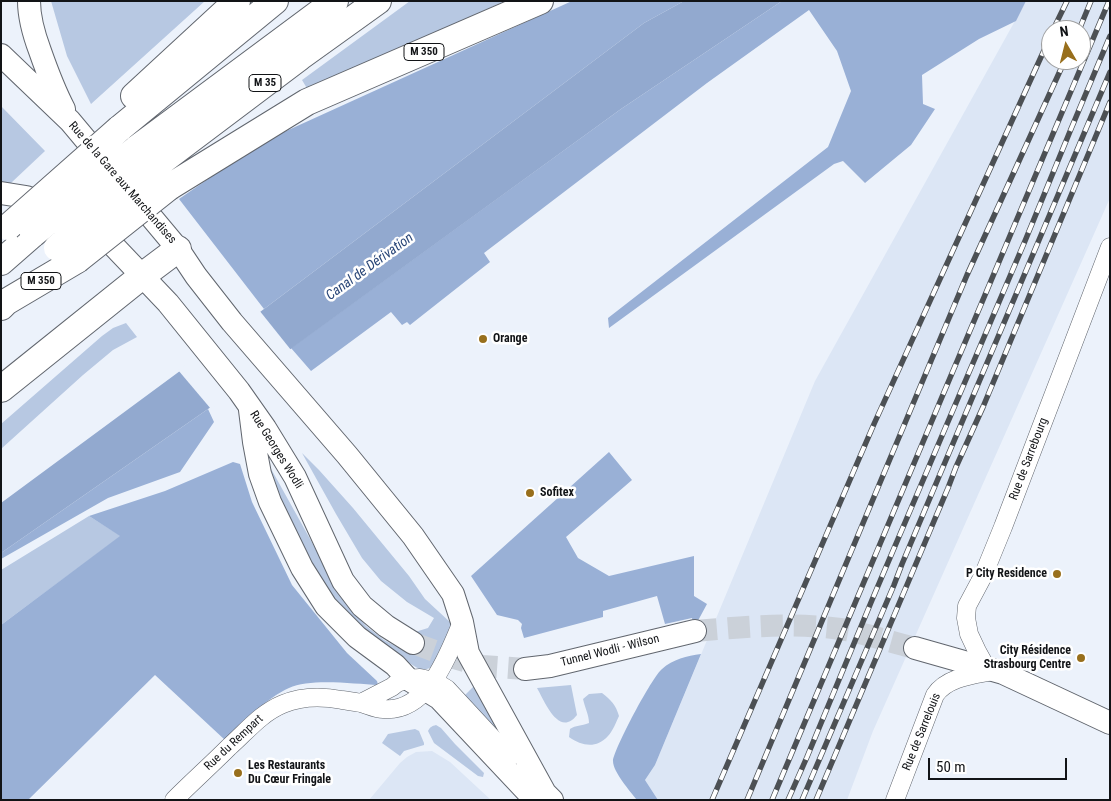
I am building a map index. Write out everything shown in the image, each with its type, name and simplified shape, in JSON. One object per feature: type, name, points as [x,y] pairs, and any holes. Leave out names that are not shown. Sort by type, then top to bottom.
[{"type":"highway","points":[[4,225],[114,124],[237,1]]},
{"type":"highway","points":[[114,124],[274,1]]},
{"type":"highway","name":"M 35","points":[[4,305],[67,254],[153,168],[335,1]]},
{"type":"highway","name":"M 35","points":[[1,262],[33,234],[153,168],[378,1]]},
{"type":"highway","name":"M 350","points":[[153,168],[540,1]]},
{"type":"highway","points":[[1,389],[178,249]]},
{"type":"main road","points":[[29,1],[35,38],[49,78],[70,121]]},
{"type":"main road","name":"Rue de la Gare aux Marchandises","points":[[1,55],[70,121],[178,249],[196,276],[232,322],[270,366]]},
{"type":"main road","points":[[1,193],[26,197],[74,216],[108,240],[168,303],[244,399]]},
{"type":"main road","name":"Rue Georges Wodli","points":[[270,366],[347,455],[413,536],[453,594],[462,622],[468,653],[544,797]]},
{"type":"main road","name":"Rue Georges Wodli","points":[[244,399],[265,428],[295,477],[343,581],[362,606],[386,626],[413,643]]},
{"type":"main road","name":"Rue Georges Wodli","points":[[244,399],[260,474],[270,502],[302,568],[326,606],[357,637],[423,683],[544,797]]},
{"type":"main road","name":"Tunnel Wodli - Wilson","points":[[525,668],[550,666],[695,631]]},
{"type":"main road","points":[[915,648],[1011,677],[1109,721]]},
{"type":"street","name":"Rue de Sarrebourg","points":[[986,669],[969,634],[966,618],[967,606],[983,576],[1003,527],[1110,247]]},
{"type":"street","points":[[361,703],[392,688],[397,683],[423,683],[449,654],[462,622]]},
{"type":"street","name":"Rue de Sarrelouis","points":[[895,800],[938,690],[952,681],[986,669]]},
{"type":"street","name":"Rue du Rempart","points":[[174,800],[257,720],[281,705],[312,697],[330,697],[381,709],[392,709],[407,705],[415,700],[423,683]]},
{"type":"shaded area","points":[[51,1],[205,1],[91,104],[67,56]]},
{"type":"shaded area","points":[[410,1],[505,1],[308,90],[302,80]]},
{"type":"shaded area","points":[[572,1],[684,1],[644,23],[264,309],[179,199],[262,142]]},
{"type":"shaded area","points":[[782,1],[1026,1],[1016,21],[979,39],[922,75],[923,104],[935,109],[911,145],[865,183],[843,161],[834,164],[609,328],[608,318],[828,147],[851,91],[837,51],[809,10],[707,83],[484,253],[490,262],[410,325],[407,322],[402,325],[391,312],[311,371],[291,348],[621,109]]},
{"type":"shaded area","points":[[1026,1],[1110,1],[1110,198],[873,731],[847,800],[658,800],[645,780],[655,765],[815,381]]},
{"type":"shaded area","points":[[1,106],[45,151],[11,183],[1,183]]},
{"type":"shaded area","points":[[126,323],[137,337],[113,350],[1,449],[1,424],[102,336],[113,328]]},
{"type":"shaded area","points":[[208,409],[214,422],[180,472],[108,498],[1,559],[1,553]]},
{"type":"shaded area","points":[[609,452],[632,480],[566,537],[578,558],[609,576],[694,556],[694,596],[707,604],[694,628],[692,618],[665,624],[657,596],[603,611],[603,617],[524,638],[521,628],[522,624],[518,620],[497,615],[471,576]]},
{"type":"shaded area","points":[[302,453],[353,508],[409,576],[425,599],[451,623],[452,629],[432,667],[419,669],[378,644],[339,607],[319,579],[277,494],[270,467],[344,600],[366,626],[384,640],[412,655],[419,643],[415,632],[428,628],[434,618],[407,602],[381,581],[362,558]]},
{"type":"shaded area","points":[[233,462],[240,464],[252,502],[292,585],[347,653],[377,681],[378,685],[320,682],[289,688],[264,704],[225,740],[155,675],[28,800],[1,800],[1,625],[120,536],[89,516],[165,491]]},
{"type":"shaded area","points":[[89,516],[121,536],[1,625],[1,570]]},
{"type":"shaded area","points":[[701,654],[655,765],[645,780],[658,800],[637,800],[616,770],[613,761],[615,754],[642,698],[662,669],[680,658]]},
{"type":"shaded area","points":[[476,684],[513,749],[463,697]]},
{"type":"shaded area","points":[[571,685],[577,715],[570,721],[564,722],[559,720],[548,709],[537,688]]},
{"type":"shaded area","points":[[602,693],[613,703],[619,716],[610,734],[599,743],[589,745],[569,737],[570,729],[589,723],[583,699],[589,694]]},
{"type":"shaded area","points":[[436,725],[484,773],[483,777],[478,776],[434,743],[428,731]]},
{"type":"shaded area","points":[[415,729],[419,731],[424,745],[404,751],[400,756],[382,743],[388,734]]},
{"type":"shaded area","points":[[432,751],[450,762],[491,800],[369,800],[407,757],[416,752]]},
{"type":"water","name":"Canal de Dérivation","points":[[684,1],[782,1],[621,109],[208,409],[1,553],[1,503],[264,309],[644,23]]},
{"type":"pier","points":[[259,310],[291,350],[211,409],[178,370]]},
{"type":"tunnel","points":[[695,631],[768,626],[822,627],[859,633],[915,648]]},
{"type":"tunnel","points":[[413,643],[482,666],[525,669]]},
{"type":"railway","points":[[1058,20],[1067,1]]},
{"type":"railway","points":[[1083,20],[1091,1]]},
{"type":"railway","points":[[772,800],[1109,1]]},
{"type":"railway","points":[[788,800],[1110,36]]},
{"type":"railway","points":[[712,800],[874,424],[1041,57]]},
{"type":"railway","points":[[747,800],[967,275],[1060,70]]},
{"type":"railway","points":[[802,800],[1110,72]]},
{"type":"railway","points":[[816,800],[1110,102]]},
{"type":"place","name":"Orange","points":[[483,339]]},
{"type":"place","name":"Sofitex","points":[[530,493]]},
{"type":"place","name":"P City Residence","points":[[1057,574]]},
{"type":"place","name":"City Résidence Strasbourg Centre","points":[[1081,658]]},
{"type":"place","name":"Les Restaurants Du Cœur Fringale","points":[[238,773]]}]
